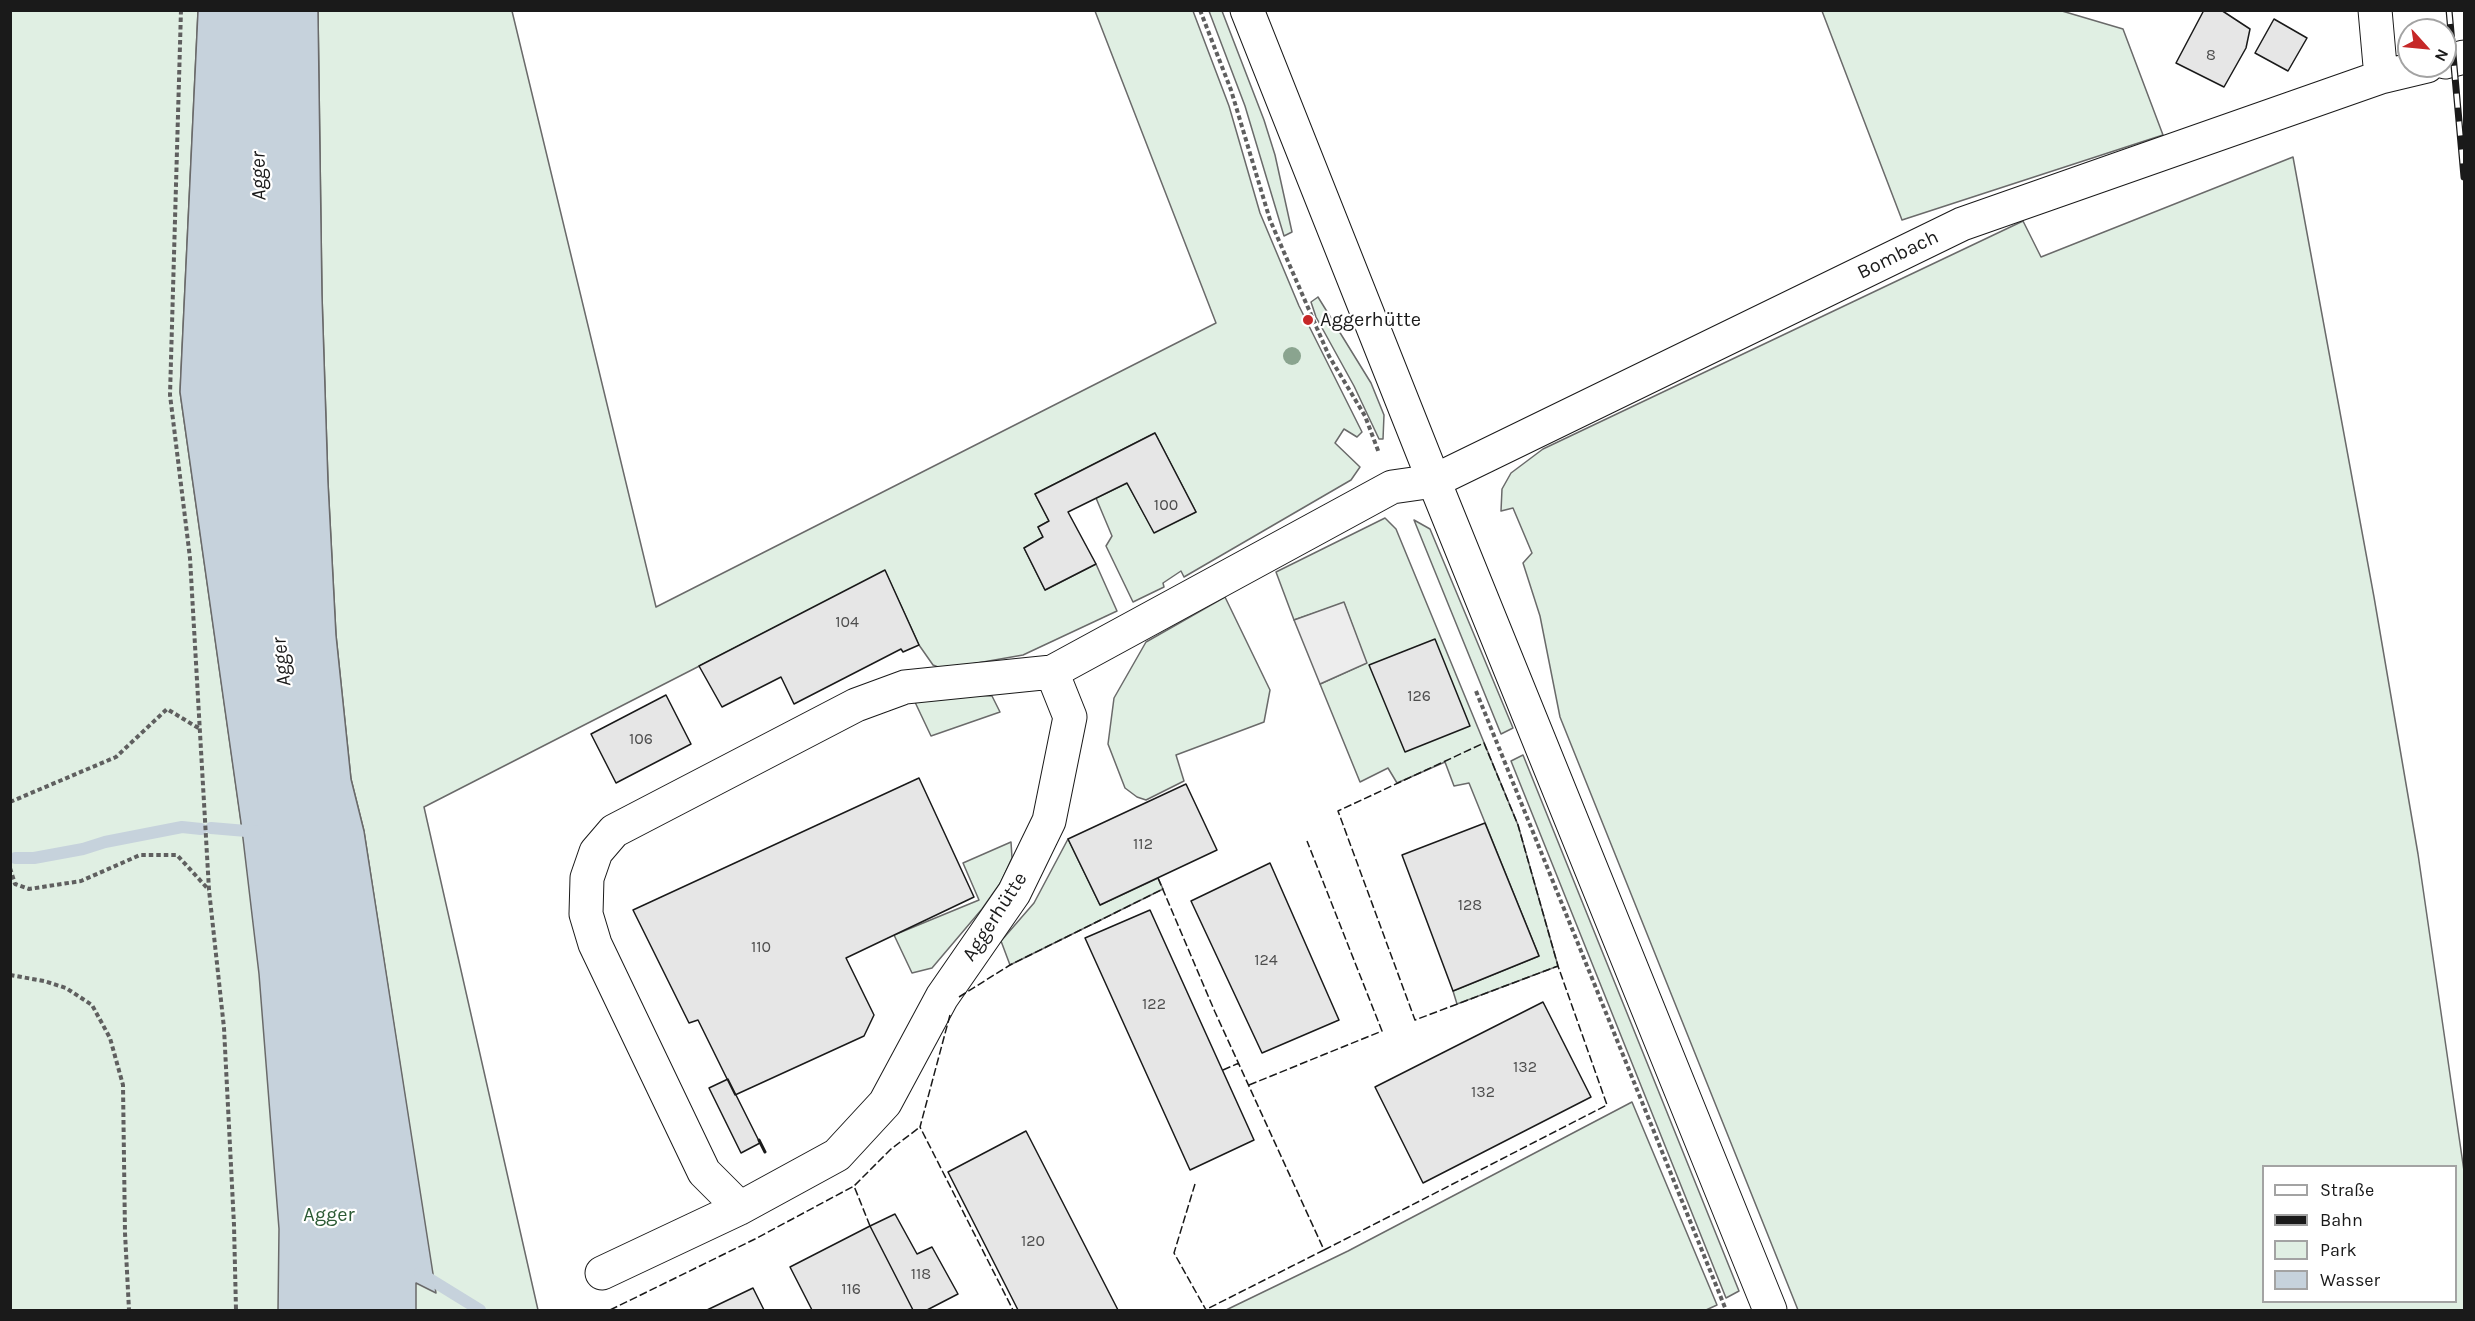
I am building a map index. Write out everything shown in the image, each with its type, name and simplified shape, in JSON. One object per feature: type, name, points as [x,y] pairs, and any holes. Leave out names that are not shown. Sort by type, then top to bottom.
[{"type":"main road","points":[[1247,10],[1434,481],[1770,1311]]},
{"type":"main road","points":[[2376,11],[2381,77]]},
{"type":"main road","name":"Bombach","points":[[1434,481],[1962,224],[2397,73]]},
{"type":"main road","points":[[740,1208],[704,1172],[595,944],[586,914],[587,878],[596,852],[614,831],[856,705],[905,687],[1052,672],[1392,487],[1434,481]]},
{"type":"main road","name":"Aggerhütte","points":[[602,1273],[740,1208],[837,1155],[885,1103],[942,997],[1014,893],[1049,821],[1070,717],[1052,672]]},
{"type":"path","points":[[181,10],[170,395],[190,558],[209,890],[224,1028],[236,1311]]},
{"type":"path","points":[[1200,10],[1231,90],[1270,220],[1329,356],[1365,416],[1392,487]]},
{"type":"path","points":[[1473,683],[1726,1311]]},
{"type":"path","points":[[10,802],[116,757],[167,709],[200,729]]},
{"type":"path","points":[[10,868],[15,884],[29,889],[81,881],[140,855],[177,855],[209,890]]},
{"type":"path","points":[[10,975],[44,981],[66,988],[92,1005],[110,1038],[123,1085],[123,1189],[129,1311]]},
{"type":"green space","name":"Agger","points":[[10,11],[198,11],[180,392],[242,828],[425,1228],[364,831],[351,779],[336,635],[322,295],[318,11],[512,11],[656,607],[1216,323],[1095,11],[1193,11],[1229,106],[1260,213],[1299,306],[1362,432],[1357,437],[1344,429],[1335,443],[1360,467],[1351,480],[1184,577],[1181,571],[1163,583],[1164,587],[1133,602],[1106,546],[1112,536],[1096,498],[1127,483],[1154,532],[1196,512],[1155,433],[1035,494],[1049,521],[1038,527],[1043,537],[1024,548],[1045,590],[1096,564],[1117,611],[1023,655],[943,669],[933,665],[919,645],[885,571],[424,807],[538,1310],[11,1310]]},
{"type":"green space","points":[[1209,11],[1222,11],[1264,120],[1275,155],[1292,232],[1284,236],[1245,106]]},
{"type":"green space","points":[[1822,11],[2062,11],[2123,29],[2163,135],[1902,220]]},
{"type":"green space","points":[[2293,157],[2374,597],[2418,854],[2464,1171],[2464,1310],[1798,1310],[1560,717],[1540,616],[1523,563],[1532,553],[1513,508],[1501,511],[1502,489],[1511,473],[1543,449],[2023,221],[2041,257]]},
{"type":"green space","points":[[1318,297],[1371,383],[1384,415],[1383,439],[1379,439],[1354,386],[1316,317],[1311,302]]},
{"type":"green space","points":[[1385,518],[1396,529],[1518,825],[1558,966],[1457,1004],[1453,991],[1539,956],[1469,783],[1454,786],[1445,762],[1397,783],[1388,768],[1360,782],[1320,684],[1366,663],[1344,603],[1294,620],[1276,572]]},
{"type":"green space","points":[[1414,520],[1430,529],[1513,728],[1501,734]]},
{"type":"green space","points":[[1225,597],[1270,690],[1264,722],[1176,755],[1184,781],[1146,800],[1137,797],[1125,788],[1108,744],[1114,698],[1146,642]]},
{"type":"green space","points":[[937,693],[992,696],[1000,712],[931,736],[914,700]]},
{"type":"green space","points":[[1523,755],[1739,1291],[1726,1298],[1511,761]]},
{"type":"green space","points":[[1068,839],[1100,905],[1158,878],[1163,889],[1010,965],[1001,941],[1034,903]]},
{"type":"green space","points":[[1011,842],[1012,858],[1001,882],[982,909],[932,968],[912,973],[894,935],[979,900],[963,863]]},
{"type":"green space","points":[[1632,1102],[1717,1305],[1706,1310],[1226,1310],[1348,1251]]},
{"type":"shaded area","points":[[1344,602],[1367,663],[1320,684],[1294,620]]},
{"type":"water","name":"Agger","points":[[198,11],[318,11],[322,295],[336,635],[351,779],[364,831],[436,1293],[416,1283],[416,1310],[278,1310],[279,1229],[259,974],[242,830],[180,392]]},
{"type":"building","points":[[2204,10],[2221,10],[2250,29],[2246,48],[2224,87],[2176,63]]},
{"type":"building","points":[[2274,19],[2307,38],[2288,71],[2255,53]]},
{"type":"building","points":[[1155,433],[1196,512],[1154,533],[1127,483],[1068,512],[1096,564],[1045,590],[1024,548],[1043,537],[1038,527],[1049,521],[1035,494]]},
{"type":"building","points":[[885,570],[919,645],[903,652],[901,649],[794,704],[781,677],[722,707],[699,666]]},
{"type":"building","points":[[1435,639],[1470,726],[1405,752],[1369,665]]},
{"type":"building","points":[[666,695],[691,744],[616,783],[591,734]]},
{"type":"building","points":[[919,778],[974,897],[846,958],[874,1015],[864,1036],[735,1095],[698,1020],[689,1023],[633,910]]},
{"type":"building","points":[[1186,784],[1217,850],[1100,905],[1068,839]]},
{"type":"building","points":[[1485,823],[1539,956],[1453,991],[1402,855]]},
{"type":"building","points":[[1270,863],[1339,1020],[1262,1053],[1191,901]]},
{"type":"building","points":[[1150,910],[1254,1140],[1190,1170],[1085,938]]},
{"type":"building","points":[[1543,1002],[1591,1097],[1423,1183],[1375,1087]]},
{"type":"building","points":[[728,1079],[760,1143],[741,1153],[709,1088]]},
{"type":"building","points":[[1026,1131],[1118,1310],[1018,1310],[948,1172]]},
{"type":"building","points":[[895,1214],[917,1254],[932,1247],[958,1294],[927,1310],[913,1310],[870,1226]]},
{"type":"building","points":[[870,1226],[913,1310],[812,1310],[790,1267]]},
{"type":"building","points":[[753,1288],[764,1310],[707,1310]]},
{"type":"waterway","points":[[15,858],[34,858],[83,849],[105,842],[182,827],[201,829]]},
{"type":"waterway","points":[[211,828],[258,832]]},
{"type":"waterway","points":[[420,1273],[480,1310]]},
{"type":"railway","points":[[2449,10],[2464,177]]},
{"type":"fence","points":[[1324,1250],[1607,1105],[1558,966],[1518,825],[1484,743],[1338,811],[1415,1020],[1558,966]]},
{"type":"fence","points":[[1249,1085],[1382,1031],[1307,841]]},
{"type":"fence","points":[[1158,878],[1215,1012],[1324,1250],[1205,1310]]},
{"type":"fence","points":[[959,997],[1010,965],[1163,889]]},
{"type":"fence","points":[[950,1015],[920,1127],[1013,1310]]},
{"type":"fence","points":[[1223,1070],[1239,1063]]},
{"type":"fence","points":[[870,1226],[854,1186],[891,1149],[920,1127]]},
{"type":"fence","points":[[1195,1184],[1174,1253],[1206,1310]]},
{"type":"fence","points":[[610,1310],[755,1239],[854,1186]]},
{"type":"wall","points":[[759,1140],[765,1152]]},
{"type":"place","name":"Aggerhütte","points":[[1308,320]]}]
